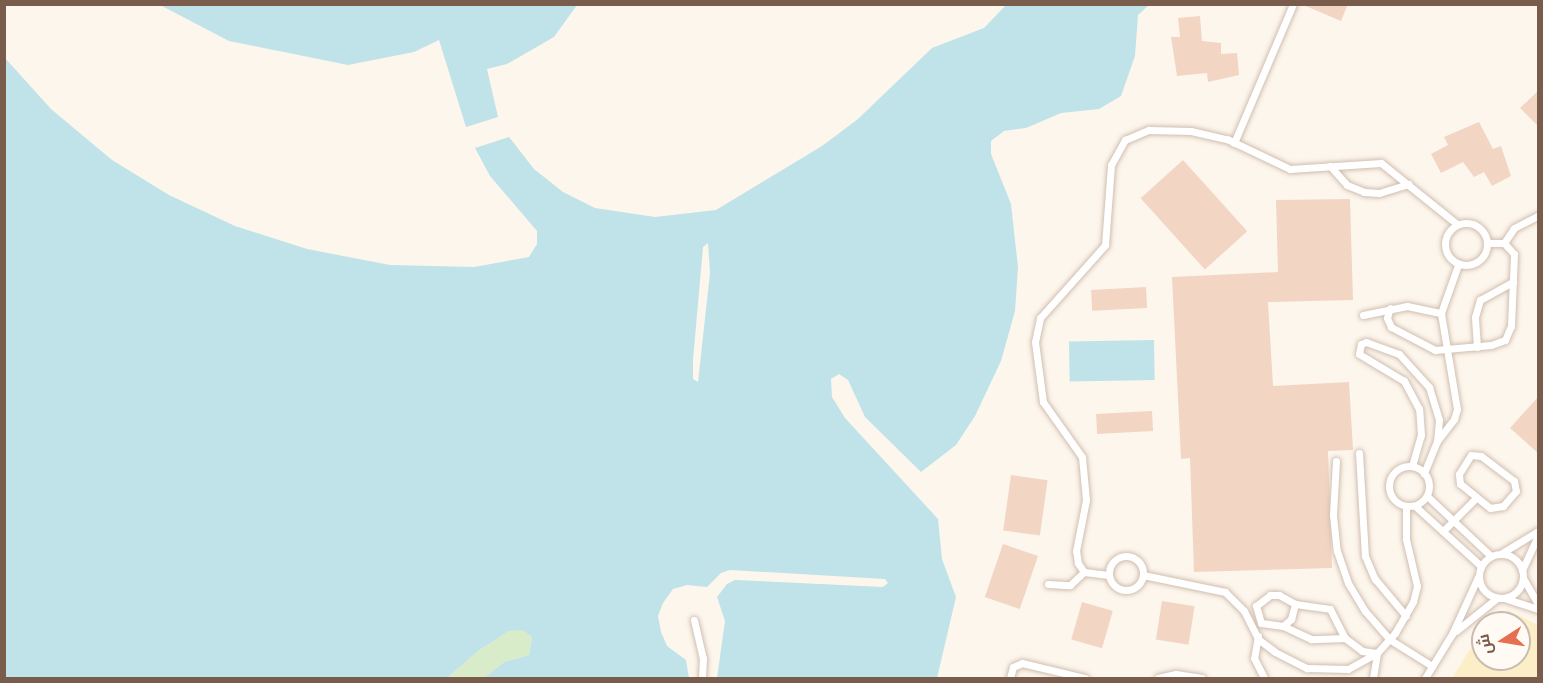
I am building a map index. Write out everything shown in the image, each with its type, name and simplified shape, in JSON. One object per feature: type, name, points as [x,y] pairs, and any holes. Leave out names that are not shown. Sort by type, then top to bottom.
[{"type":"lane","points":[[1234,143],[1293,4]]},
{"type":"lane","points":[[1084,572],[1076,551],[1086,500],[1082,457],[1040,390],[1035,342],[1040,318],[1106,245],[1111,165],[1125,140],[1149,130],[1191,131],[1234,143],[1290,170],[1381,164],[1457,224],[1477,226],[1488,243]]},
{"type":"lane","points":[[1330,166],[1347,185],[1364,192],[1379,193],[1409,184]]},
{"type":"lane","points":[[1504,243],[1514,228],[1539,216]]},
{"type":"lane","points":[[1457,224],[1445,239],[1445,250],[1458,265]]},
{"type":"lane","points":[[1390,308],[1387,318],[1391,327],[1430,348],[1447,351],[1499,344],[1509,333],[1514,254],[1504,243],[1488,243]]},
{"type":"lane","points":[[1458,265],[1479,262],[1488,243]]},
{"type":"lane","points":[[1424,473],[1437,441],[1454,419],[1457,409],[1441,313],[1458,265]]},
{"type":"lane","points":[[1477,347],[1475,317],[1480,300],[1513,282]]},
{"type":"lane","points":[[1362,315],[1390,308],[1441,313]]},
{"type":"lane","points":[[1412,466],[1421,435],[1419,409],[1404,381],[1359,354],[1361,344],[1371,342],[1399,354],[1422,375],[1436,403],[1437,441]]},
{"type":"lane","points":[[1359,453],[1365,556],[1375,579],[1406,616]]},
{"type":"lane","points":[[1474,454],[1516,486],[1513,495],[1497,509],[1476,498],[1458,479],[1474,454]]},
{"type":"lane","points":[[1336,460],[1333,515],[1337,551],[1353,592],[1389,639],[1432,666]]},
{"type":"lane","points":[[1415,506],[1427,495],[1429,481],[1424,473],[1412,466],[1396,471],[1389,486],[1392,497],[1406,506],[1415,506],[1481,566]]},
{"type":"lane","points":[[1427,495],[1491,556]]},
{"type":"lane","points":[[1443,531],[1476,498]]},
{"type":"lane","points":[[1143,575],[1226,592],[1244,611],[1258,639],[1292,662],[1326,671],[1364,663],[1377,653],[1406,616],[1417,586],[1406,539],[1406,506]]},
{"type":"lane","points":[[1425,678],[1452,634],[1481,566],[1491,556],[1500,554],[1539,531]]},
{"type":"lane","points":[[1452,634],[1501,598],[1517,591],[1539,536]]},
{"type":"lane","points":[[1500,554],[1514,558],[1539,604]]},
{"type":"lane","points":[[1108,575],[1114,560],[1130,556],[1137,560],[1143,575]]},
{"type":"lane","points":[[1084,572],[1108,575],[1121,590],[1131,590],[1143,575]]},
{"type":"lane","points":[[1048,584],[1070,585],[1084,572]]},
{"type":"lane","points":[[1479,574],[1484,590],[1501,598],[1539,609]]},
{"type":"lane","points":[[1264,678],[1254,658],[1261,624],[1256,615],[1261,598],[1279,595],[1295,604],[1330,609],[1345,638],[1362,651],[1377,653]]},
{"type":"lane","points":[[1283,626],[1291,619],[1295,604]]},
{"type":"lane","points":[[694,620],[703,658],[702,678]]},
{"type":"lane","points":[[1261,624],[1283,626],[1311,639],[1345,638]]},
{"type":"lane","points":[[1373,678],[1377,653]]},
{"type":"lane","points":[[1010,678],[1013,667],[1022,663],[1085,678]]},
{"type":"lane","points":[[1158,678],[1176,674],[1202,678]]},
{"type":"green space","points":[[523,629],[532,637],[529,655],[504,662],[484,678],[447,678],[478,651],[509,631]]},
{"type":"sand","points":[[1531,622],[1538,625],[1538,678],[1452,678],[1471,648],[1471,671],[1531,671]]},
{"type":"water","points":[[1007,4],[1149,5],[1138,15],[1135,56],[1121,96],[1099,109],[1061,113],[1026,128],[1004,131],[991,141],[991,154],[1011,204],[1018,267],[1015,311],[1001,361],[975,416],[956,445],[921,472],[865,417],[848,380],[839,374],[831,379],[832,397],[845,418],[938,519],[942,559],[956,597],[937,678],[717,678],[725,621],[717,597],[727,584],[735,580],[883,587],[888,583],[885,579],[730,570],[721,573],[707,587],[687,585],[673,589],[663,603],[658,616],[667,646],[686,660],[689,678],[484,678],[504,662],[529,655],[532,637],[523,630],[509,631],[478,651],[447,678],[5,678],[5,58],[51,109],[112,160],[169,195],[235,226],[307,249],[390,265],[474,267],[529,257],[537,244],[537,231],[490,176],[475,148],[509,137],[534,169],[563,192],[595,208],[655,217],[716,210],[822,146],[858,119],[932,48],[984,28]],"holes":[[[708,243],[710,273],[698,382],[693,379],[693,360],[703,247]]]},
{"type":"water","points":[[160,5],[577,5],[554,37],[507,64],[487,69],[498,117],[466,127],[439,40],[414,52],[348,65],[229,41]]},
{"type":"water","points":[[1154,340],[1155,380],[1070,381],[1069,341]]},
{"type":"building","points":[[1301,4],[1348,4],[1341,21]]},
{"type":"building","points":[[1200,16],[1202,41],[1221,43],[1221,54],[1237,53],[1239,75],[1208,82],[1207,73],[1177,76],[1171,37],[1180,37],[1178,18]]},
{"type":"building","points":[[1539,90],[1539,127],[1520,108]]},
{"type":"building","points":[[1479,122],[1493,149],[1501,146],[1511,176],[1492,186],[1484,172],[1474,177],[1463,162],[1441,173],[1431,154],[1448,145],[1444,137]]},
{"type":"building","points":[[1183,160],[1247,231],[1205,269],[1141,198]]},
{"type":"building","points":[[1350,199],[1353,300],[1268,302],[1273,386],[1349,382],[1353,450],[1328,451],[1332,568],[1194,572],[1190,458],[1181,459],[1172,277],[1278,272],[1276,200]]},
{"type":"building","points":[[1146,287],[1147,308],[1092,311],[1091,290]]},
{"type":"building","points":[[1539,396],[1539,454],[1510,428]]},
{"type":"building","points":[[1152,411],[1153,431],[1097,434],[1096,414]]},
{"type":"building","points":[[1011,475],[1048,480],[1040,536],[1003,530]]},
{"type":"building","points":[[1003,544],[1038,556],[1020,609],[985,597]]},
{"type":"building","points":[[1162,601],[1195,606],[1188,645],[1156,640]]},
{"type":"building","points":[[1082,602],[1113,611],[1102,648],[1071,639]]}]
